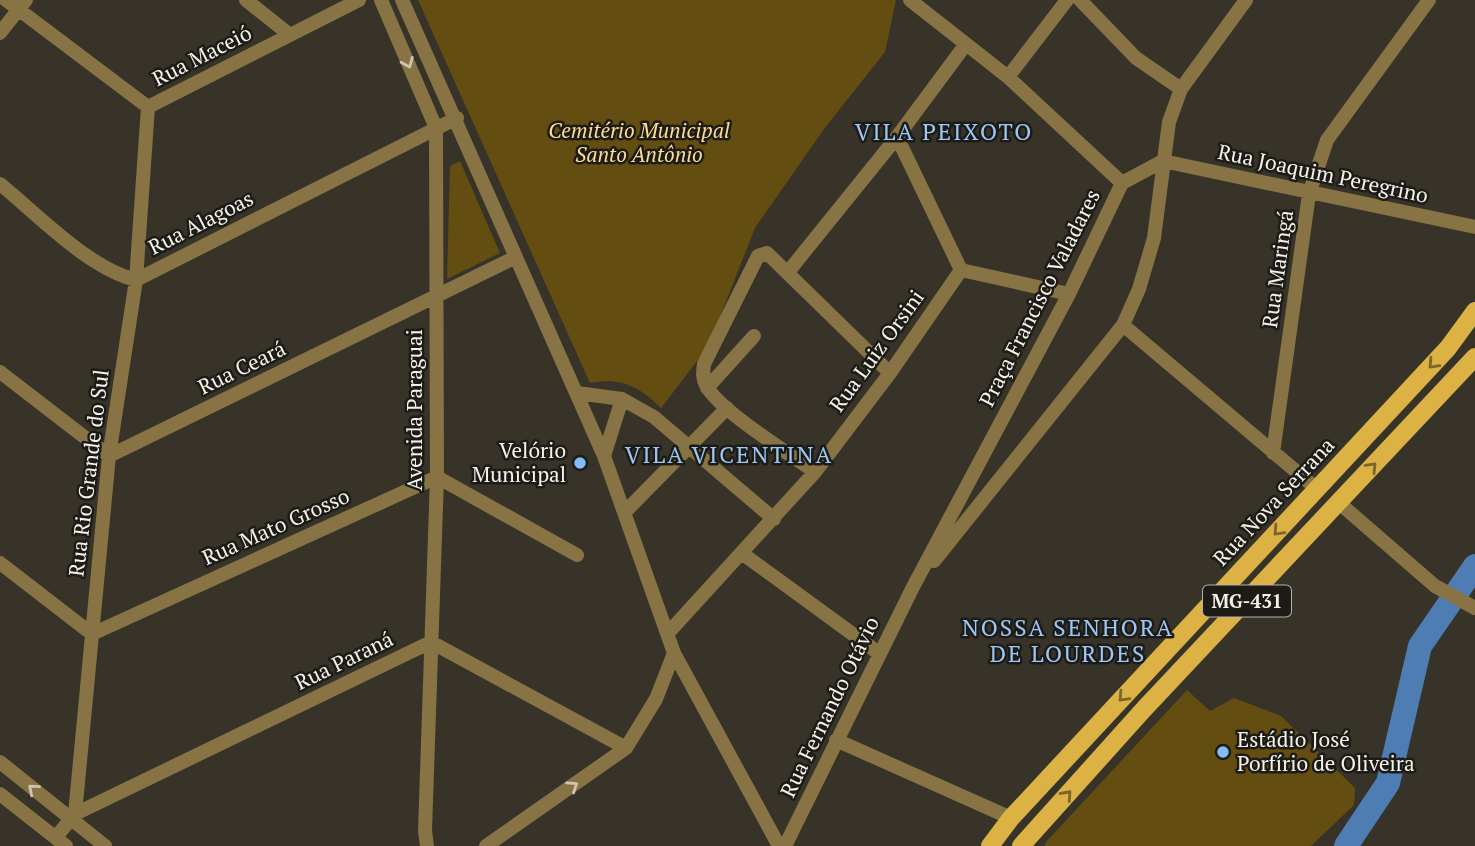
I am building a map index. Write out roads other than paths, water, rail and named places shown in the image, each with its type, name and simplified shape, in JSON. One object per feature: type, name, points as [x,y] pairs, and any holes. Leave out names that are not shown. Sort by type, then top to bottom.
[{"type":"main road","name":"Rua Nova Serrana","points":[[990,846],[1011,818],[1448,348],[1475,310]]},
{"type":"main road","name":"MG-431","points":[[1021,846],[1475,357]]},
{"type":"street","points":[[246,0],[290,35]]},
{"type":"street","name":"Rua Maceió","points":[[17,3],[148,107],[359,0]]},
{"type":"street","name":"Avenida Paraguai","points":[[381,0],[436,128],[437,477],[426,839],[419,846]]},
{"type":"street","points":[[402,0],[457,118],[604,456],[669,632],[674,653],[779,846]]},
{"type":"street","points":[[910,0],[1007,77],[1122,183]]},
{"type":"street","points":[[1007,77],[1067,0]]},
{"type":"street","points":[[1080,0],[1136,58],[1181,89]]},
{"type":"street","points":[[913,587],[1123,325],[1139,289],[1154,238],[1169,122],[1181,89],[1246,0]]},
{"type":"street","name":"Rua Maringá","points":[[1273,453],[1309,194],[1327,140],[1429,0]]},
{"type":"street","points":[[0,33],[17,3]]},
{"type":"street","points":[[788,272],[897,136],[966,44]]},
{"type":"street","name":"Rua Rio Grande do Sul","points":[[72,817],[109,456],[136,280],[148,107]]},
{"type":"street","name":"Rua Alagoas","points":[[0,184],[95,260],[118,275],[136,280],[457,118]]},
{"type":"street","points":[[897,136],[961,270],[1069,294]]},
{"type":"street","name":"Rua Joaquim Peregrino","points":[[1163,161],[1475,227]]},
{"type":"street","name":"Praça Francisco Valadares","points":[[913,587],[1069,294],[1122,183],[1163,161]]},
{"type":"street","points":[[815,472],[727,408],[707,388],[703,378],[704,364],[755,260],[761,254],[767,253],[890,373]]},
{"type":"street","name":"Rua Ceará","points":[[109,456],[435,299],[516,257]]},
{"type":"street","name":"Rua Luiz Orsini","points":[[669,632],[815,472],[890,373],[961,270]]},
{"type":"street","points":[[1123,325],[1317,489]]},
{"type":"street","points":[[707,388],[754,336]]},
{"type":"street","points":[[0,372],[109,456]]},
{"type":"street","points":[[577,393],[622,399],[654,417],[774,519]]},
{"type":"street","points":[[604,456],[622,399]]},
{"type":"street","points":[[626,511],[692,447],[727,408]]},
{"type":"street","points":[[437,477],[577,555]]},
{"type":"street","name":"Rua Mato Grosso","points":[[92,634],[437,477]]},
{"type":"street","points":[[1338,502],[1435,586],[1475,608]]},
{"type":"street","points":[[743,554],[880,654]]},
{"type":"street","points":[[0,564],[92,634]]},
{"type":"street","name":"Rua Fernando Otávio","points":[[785,846],[913,587]]},
{"type":"street","points":[[431,642],[626,748]]},
{"type":"street","name":"Rua Paraná","points":[[72,817],[431,642]]},
{"type":"street","points":[[485,846],[626,748],[656,699],[674,653]]},
{"type":"street","points":[[836,740],[1011,818]]},
{"type":"street","points":[[0,762],[105,846]]},
{"type":"street","points":[[0,794],[61,842],[72,817]]},
{"type":"waterway","points":[[1346,846],[1388,783],[1420,646],[1475,566]]},
{"type":"place","name":"Velório Municipal","points":[[580,463]]},
{"type":"place","name":"Estádio José Porfírio de Oliveira","points":[[1223,752]]},
{"type":"district","name":"VILA PEIXOTO","points":[[944,132]]},
{"type":"district","name":"VILA VICENTINA","points":[[729,455]]},
{"type":"district","name":"NOSSA SENHORA DE LOURDES","points":[[1068,641]]},
{"type":"park label","name":"Cemitério Municipal Santo Antônio","points":[[639,143]]}]
